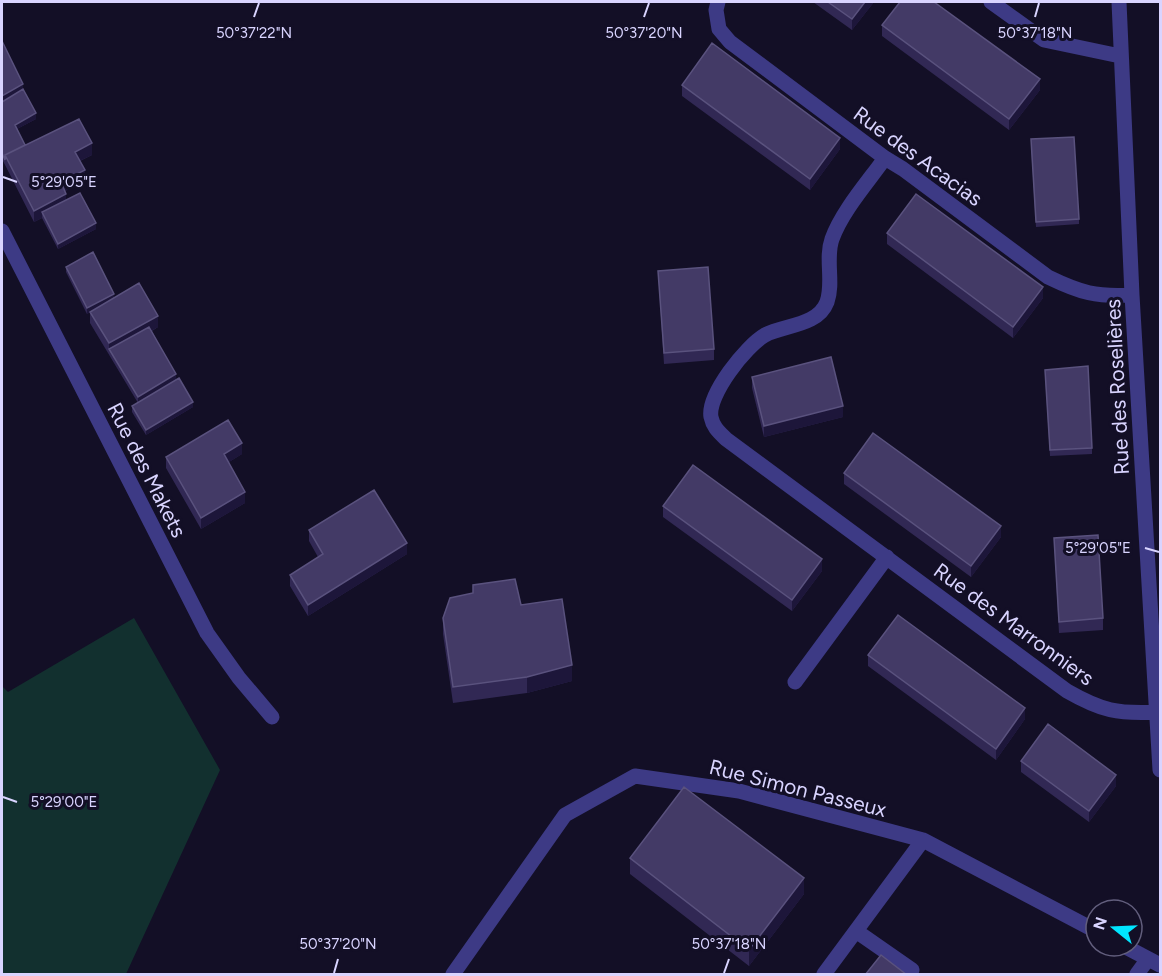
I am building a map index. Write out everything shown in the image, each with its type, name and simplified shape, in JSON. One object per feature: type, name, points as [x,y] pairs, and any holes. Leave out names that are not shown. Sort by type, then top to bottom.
[{"type":"street","name":"Rue des Acacias","points":[[718,2],[716,10],[719,29],[730,42],[1048,277],[1091,295],[1132,295]]},
{"type":"street","points":[[991,2],[1044,40],[1120,56]]},
{"type":"street","name":"Rue des Roselières","points":[[1119,2],[1132,295],[1161,770]]},
{"type":"street","name":"Rue des Marronniers","points":[[885,158],[842,219],[832,239],[828,257],[827,303],[816,316],[764,335],[749,348],[723,381],[712,400],[711,414],[714,427],[726,439],[1067,692],[1093,706],[1112,711],[1158,712]]},
{"type":"street","name":"Rue des Makets","points":[[2,231],[207,633],[238,678],[272,717]]},
{"type":"street","points":[[795,682],[887,557]]},
{"type":"street","name":"Rue Simon Passeux","points":[[453,975],[565,814],[635,776],[739,791],[924,840],[1084,925]]},
{"type":"street","points":[[824,975],[924,840]]},
{"type":"street","points":[[856,931],[912,970]]},
{"type":"street","points":[[1137,975],[1154,962]]},
{"type":"green space","points":[[134,618],[220,770],[126,974],[2,974],[2,686],[8,692]]},
{"type":"building","points":[[828,2],[865,2],[852,19]]},
{"type":"building","points":[[900,2],[934,2],[1040,79],[1009,119],[882,25]]},
{"type":"building","points":[[2,41],[23,84],[2,96]]},
{"type":"building","points":[[712,43],[840,138],[810,179],[682,85]]},
{"type":"building","points":[[23,89],[36,113],[15,125],[25,145],[5,155],[5,160],[2,153],[2,102]]},
{"type":"building","points":[[79,119],[92,143],[75,152],[85,170],[61,182],[66,194],[34,211],[5,155]]},
{"type":"building","points":[[1074,137],[1079,219],[1036,222],[1031,139]]},
{"type":"building","points":[[80,193],[96,223],[58,244],[42,212]]},
{"type":"building","points":[[916,194],[1043,287],[1013,327],[887,233]]},
{"type":"building","points":[[93,252],[114,294],[87,308],[66,267]]},
{"type":"building","points":[[708,267],[714,349],[664,353],[658,271]]},
{"type":"building","points":[[139,283],[158,316],[109,343],[90,312]]},
{"type":"building","points":[[149,327],[176,374],[138,397],[109,349]]},
{"type":"building","points":[[831,357],[843,406],[764,426],[752,377]]},
{"type":"building","points":[[1088,366],[1092,448],[1050,450],[1045,370]]},
{"type":"building","points":[[179,378],[193,402],[146,430],[132,406]]},
{"type":"building","points":[[228,420],[242,443],[224,454],[245,492],[201,518],[166,457]]},
{"type":"building","points":[[873,433],[1001,526],[971,566],[844,473]]},
{"type":"building","points":[[693,465],[822,559],[792,600],[663,506]]},
{"type":"building","points":[[374,490],[407,543],[308,605],[290,575],[323,554],[309,530]]},
{"type":"building","points":[[1098,535],[1103,618],[1059,622],[1054,538]]},
{"type":"building","points":[[515,579],[521,605],[562,599],[572,665],[527,677],[453,687],[443,618],[450,598],[473,593],[473,585]]},
{"type":"building","points":[[898,615],[1025,708],[996,749],[868,655]]},
{"type":"building","points":[[1048,724],[1116,775],[1089,811],[1021,761]]},
{"type":"building","points":[[684,787],[804,878],[749,950],[630,858]]},
{"type":"building","points":[[881,955],[907,975],[865,975]]}]
